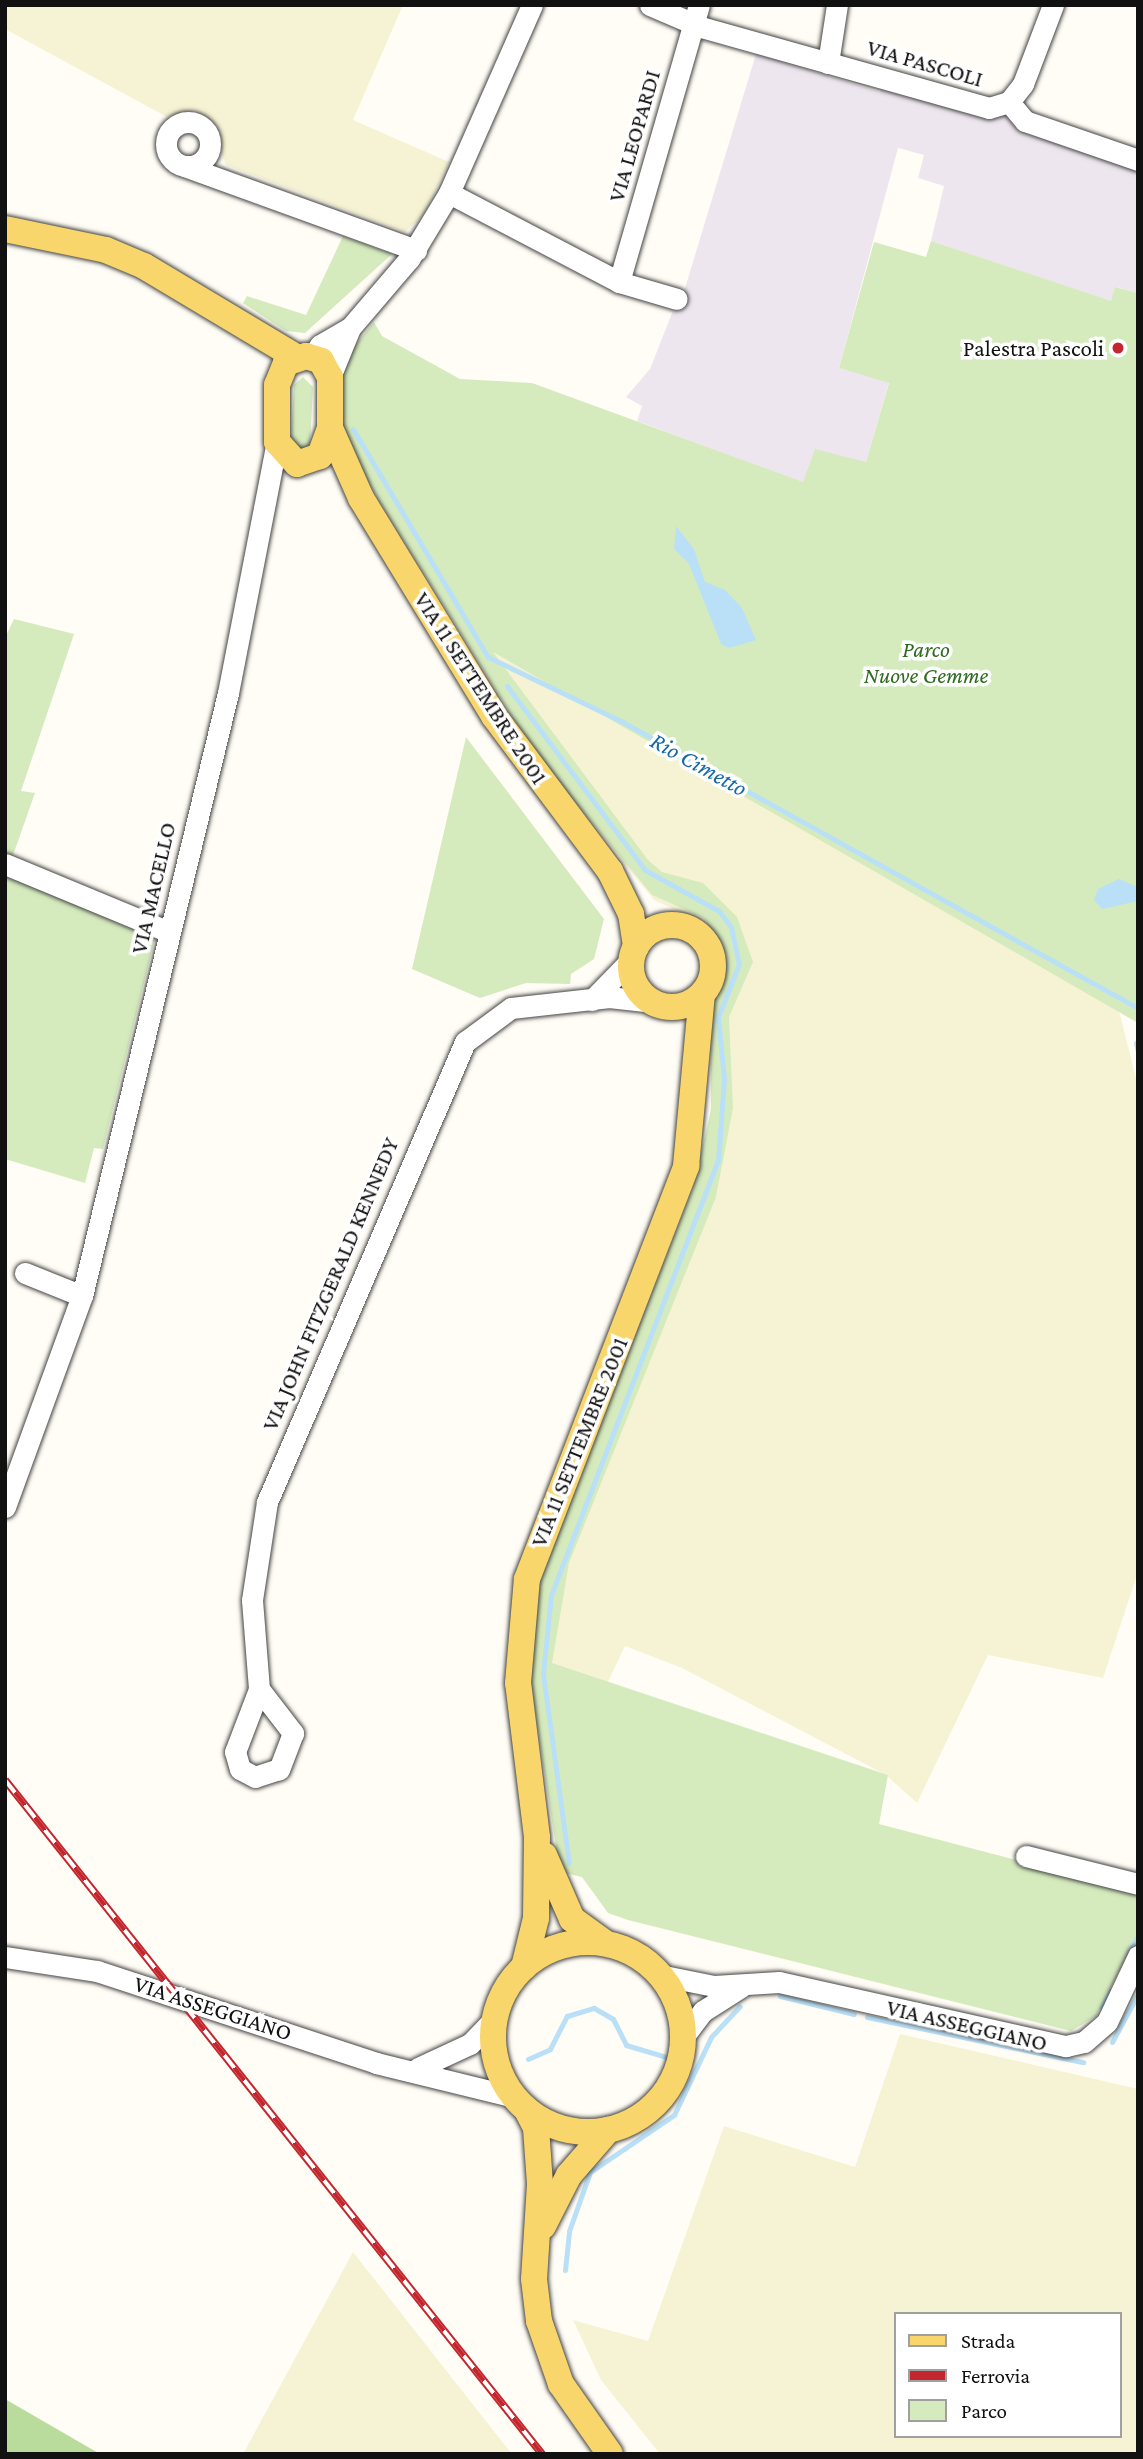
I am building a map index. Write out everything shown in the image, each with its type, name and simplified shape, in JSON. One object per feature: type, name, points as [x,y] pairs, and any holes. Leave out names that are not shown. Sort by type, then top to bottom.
[{"type":"main road","points":[[5,229],[106,250],[178,281],[234,322],[304,357],[330,377]]},
{"type":"main road","points":[[234,322],[277,385]]},
{"type":"main road","points":[[277,443],[277,385],[280,370],[304,357]]},
{"type":"main road","name":"VIA 11 SETTEMBRE 2001","points":[[304,463],[324,449],[330,428],[330,377]]},
{"type":"main road","name":"VIA 11 SETTEMBRE 2001","points":[[330,428],[361,498],[517,750],[610,871],[670,925],[694,931],[710,949],[713,973],[702,995],[685,1166],[527,1578],[518,1682],[537,1837],[536,1918],[524,1967]]},
{"type":"main road","name":"VIA 11 SETTEMBRE 2001","points":[[277,443],[361,498]]},
{"type":"main road","name":"VIA 11 SETTEMBRE 2001","points":[[610,871],[631,914],[635,984],[658,1005],[696,1056]]},
{"type":"main road","points":[[634,953],[650,932],[670,925]]},
{"type":"main road","points":[[658,1005],[702,995]]},
{"type":"main road","name":"VIA 11 SETTEMBRE 2001","points":[[537,1837],[561,1902],[587,1935],[607,1944]]},
{"type":"main road","name":"VIA ASSEGGIANO","points":[[607,1944],[636,1954],[659,1975],[680,2008],[684,2036],[676,2074],[654,2106],[608,2130],[565,2129],[520,2104],[496,2060],[494,2020],[505,1991],[524,1967],[554,1948],[607,1944]]},
{"type":"main road","points":[[520,2104],[536,2128],[538,2237],[535,2297],[545,2345],[570,2402],[610,2454]]},
{"type":"main road","points":[[538,2237],[569,2175],[608,2130]]},
{"type":"street","points":[[330,377],[350,328],[416,250],[449,193],[531,5]]},
{"type":"street","name":"VIA PASCOLI","points":[[650,5],[696,15],[828,63],[977,107],[1009,102],[1023,84],[1053,5]]},
{"type":"street","points":[[828,63],[837,5]]},
{"type":"street","name":"VIA LEOPARDI","points":[[619,282],[696,15]]},
{"type":"street","name":"VIA PASCOLI","points":[[1009,102],[1025,121],[1138,160]]},
{"type":"street","points":[[218,176],[205,158],[206,131],[180,123],[166,146],[184,166],[218,176],[416,250]]},
{"type":"street","points":[[184,166],[205,158]]},
{"type":"street","points":[[449,193],[619,282],[677,299]]},
{"type":"street","points":[[304,357],[350,328]]},
{"type":"street","name":"VIA MACELLO","points":[[5,1507],[82,1296],[272,492],[277,443]]},
{"type":"street","name":"VIA MACELLO","points":[[272,492],[304,463]]},
{"type":"street","points":[[5,864],[169,932]]},
{"type":"street","points":[[590,1001],[634,953]]},
{"type":"street","name":"VIA JOHN FITZGERALD KENNEDY","points":[[259,1689],[251,1600],[267,1502],[454,1063],[478,1028],[500,1012],[590,1001],[658,1005]]},
{"type":"street","points":[[25,1273],[82,1296]]},
{"type":"street","points":[[1026,1856],[1138,1884]]},
{"type":"street","name":"VIA ASSEGGIANO","points":[[5,1956],[97,1971],[376,2063],[418,2068],[520,2104]]},
{"type":"street","name":"VIA ASSEGGIANO","points":[[659,1975],[714,1986],[779,1982],[1066,2046],[1084,2042],[1107,2021],[1138,1956]]},
{"type":"street","name":"VIA ASSEGGIANO","points":[[684,2036],[703,2011],[749,1983]]},
{"type":"street","name":"VIA ASSEGGIANO","points":[[418,2068],[470,2044],[494,2020]]},
{"type":"shaded area","points":[[5,5],[403,5],[353,120],[449,162],[424,214],[405,232],[226,165],[208,118],[194,110],[167,117],[5,29]]},
{"type":"shaded area","points":[[756,54],[880,92],[885,72],[1138,148],[1138,293],[1116,287],[1111,302],[931,241],[944,186],[918,178],[924,155],[898,148],[839,368],[889,382],[866,462],[803,483],[637,421],[642,406],[626,397],[650,369],[674,308],[679,308]]},
{"type":"shaded area","points":[[360,458],[492,651],[1119,1011],[1138,1086],[1138,1572],[1103,1678],[988,1655],[917,1803],[886,1775],[682,1668],[625,1646],[550,1804],[535,1642],[704,1168],[729,944],[711,926],[654,900],[520,736],[485,678],[486,664],[385,517]]},
{"type":"shaded area","points":[[900,2034],[1138,2089],[1138,2454],[660,2454],[601,2380],[573,2320],[648,2341],[724,2126],[855,2167]]},
{"type":"shaded area","points":[[353,2252],[500,2439],[512,2454],[243,2454]]},
{"type":"green space","points":[[343,236],[392,254],[305,333],[286,331],[243,303],[247,296],[306,315]]},
{"type":"green space","name":"Parco Nuove Gemme","points":[[931,241],[1111,301],[1115,287],[1138,293],[1138,1023],[493,652],[648,860],[662,872],[703,883],[737,917],[753,962],[729,1017],[733,1108],[716,1197],[569,1563],[552,1663],[888,1775],[879,1824],[1138,1892],[1138,1934],[1096,2016],[1071,2031],[628,1920],[608,1913],[582,1877],[560,1872],[530,1679],[539,1580],[693,1188],[711,1110],[710,1009],[726,955],[704,918],[652,895],[534,752],[343,441],[340,381],[347,355],[374,322],[382,336],[460,379],[532,383],[803,482],[815,449],[866,462],[889,383],[839,368],[874,242],[926,257]]},
{"type":"green space","points":[[303,377],[313,387],[310,443],[303,451],[291,440],[294,385]]},
{"type":"green space","points":[[14,619],[74,634],[21,791],[35,793],[12,858],[5,855],[5,638]]},
{"type":"green space","points":[[466,737],[604,919],[594,959],[571,974],[570,984],[526,983],[480,998],[412,969]]},
{"type":"green space","points":[[5,875],[156,934],[103,1149],[94,1148],[85,1183],[5,1159]]},
{"type":"green space","points":[[5,2399],[100,2454],[5,2454]]},
{"type":"water","points":[[676,526],[694,549],[705,582],[725,590],[742,608],[756,640],[729,648],[721,644],[689,564],[674,549]]},
{"type":"water","points":[[1119,879],[1138,887],[1138,901],[1102,909],[1094,900],[1098,889]]},
{"type":"waterway","name":"Rio Cimetto","points":[[353,429],[488,657],[621,721],[1138,1008]]},
{"type":"waterway","points":[[507,686],[645,870],[719,911],[731,927],[739,964],[718,1017],[724,1079],[718,1160],[551,1595],[543,1674],[569,1863]]},
{"type":"waterway","points":[[1136,1043],[1138,1052]]},
{"type":"waterway","points":[[1128,1954],[1138,1935]]},
{"type":"waterway","points":[[1102,2007],[1110,1991]]},
{"type":"waterway","points":[[1112,2042],[1138,1994]]},
{"type":"waterway","points":[[780,1996],[854,2014]]},
{"type":"waterway","points":[[565,2270],[569,2231],[590,2172],[674,2115],[711,2037],[740,2006]]},
{"type":"waterway","points":[[528,2059],[550,2049],[567,2016],[594,2008],[613,2019],[626,2045],[670,2058]]},
{"type":"waterway","points":[[867,2017],[1083,2062]]},
{"type":"railway","points":[[5,1780],[542,2454]]},
{"type":"place","name":"Palestra Pascoli","points":[[1118,348]]}]
